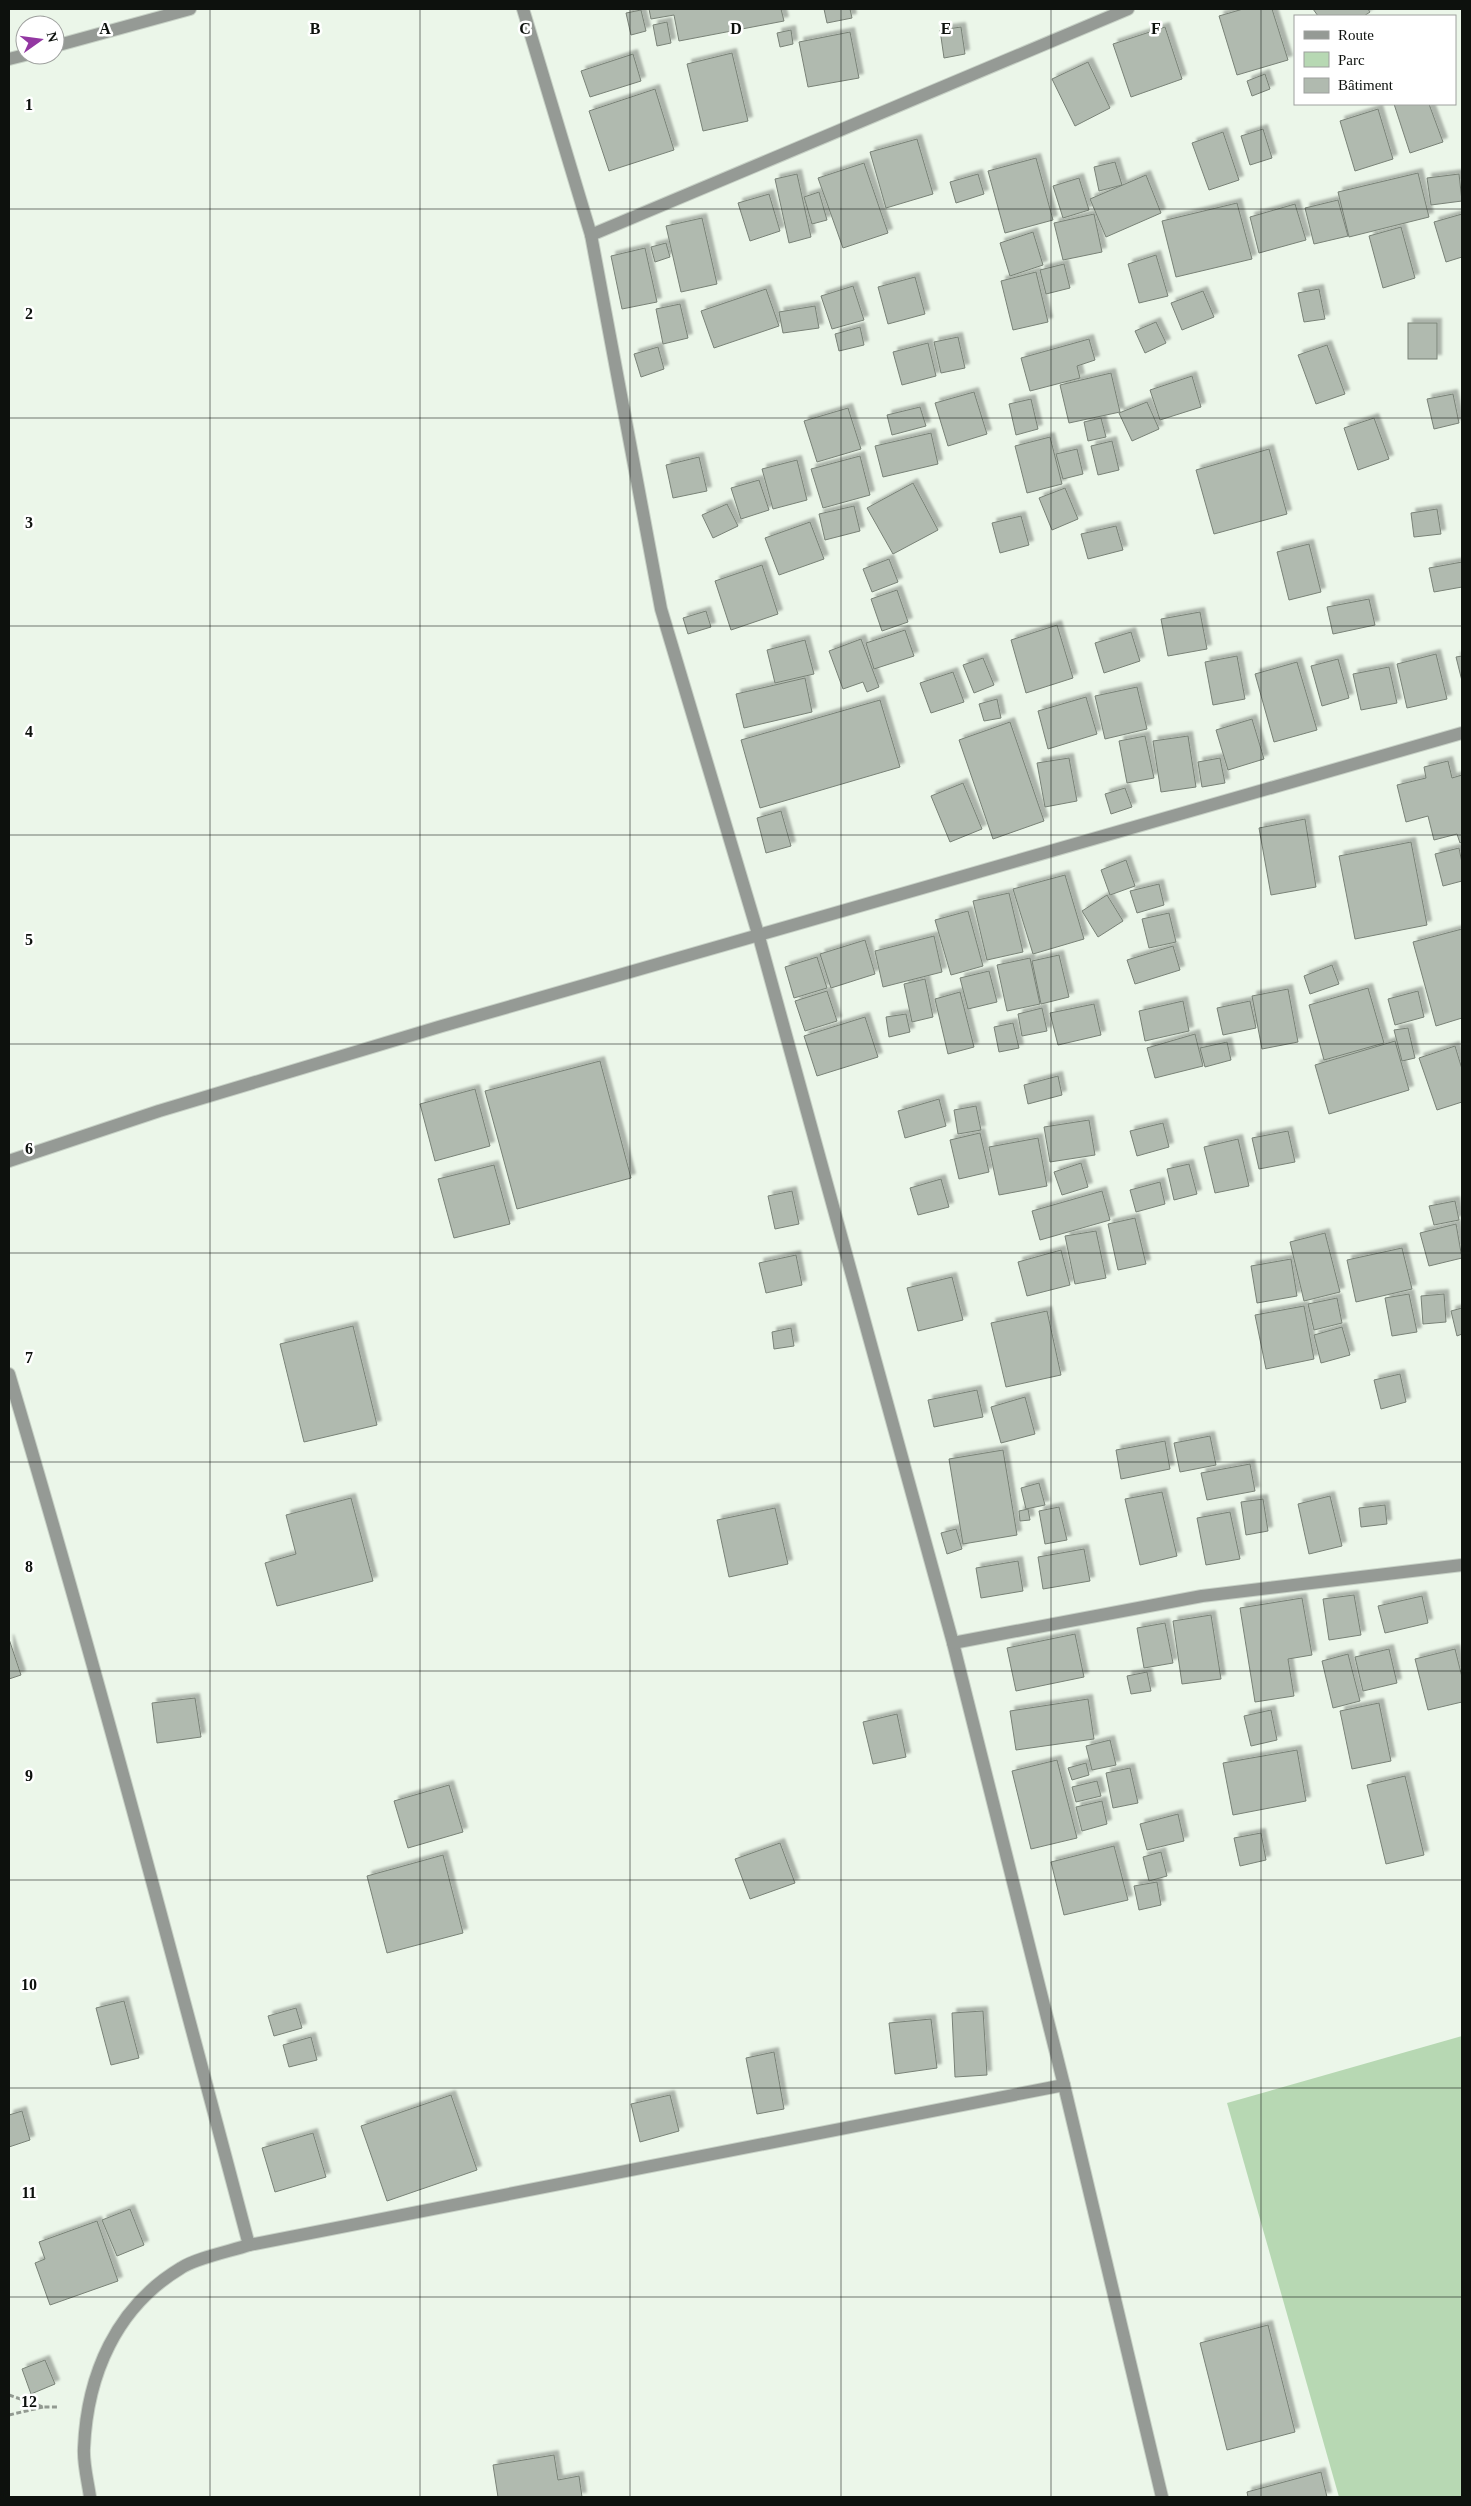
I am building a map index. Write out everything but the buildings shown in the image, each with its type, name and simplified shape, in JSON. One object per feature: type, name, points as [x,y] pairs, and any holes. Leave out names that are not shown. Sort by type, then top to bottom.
[{"type":"street","points":[[65,43],[190,9]]},
{"type":"street","points":[[523,9],[591,235],[661,609],[759,937],[953,1643],[1064,2085],[1162,2497]]},
{"type":"street","points":[[591,235],[1128,9]]},
{"type":"street","points":[[9,1161],[159,1111],[414,1035],[1462,733]]},
{"type":"street","points":[[9,1374],[76,1601],[128,1788],[249,2245]]},
{"type":"street","points":[[953,1643],[1202,1596],[1462,1565]]},
{"type":"street","points":[[90,2497],[83,2450],[89,2397],[109,2342],[140,2300],[182,2267],[249,2245],[1064,2085]]},
{"type":"path","points":[[9,2395],[44,2407]]},
{"type":"path","points":[[9,2415],[44,2407],[88,2407]]},
{"type":"green space","points":[[1462,2036],[1462,2497],[1339,2497],[1227,2103]]}]
